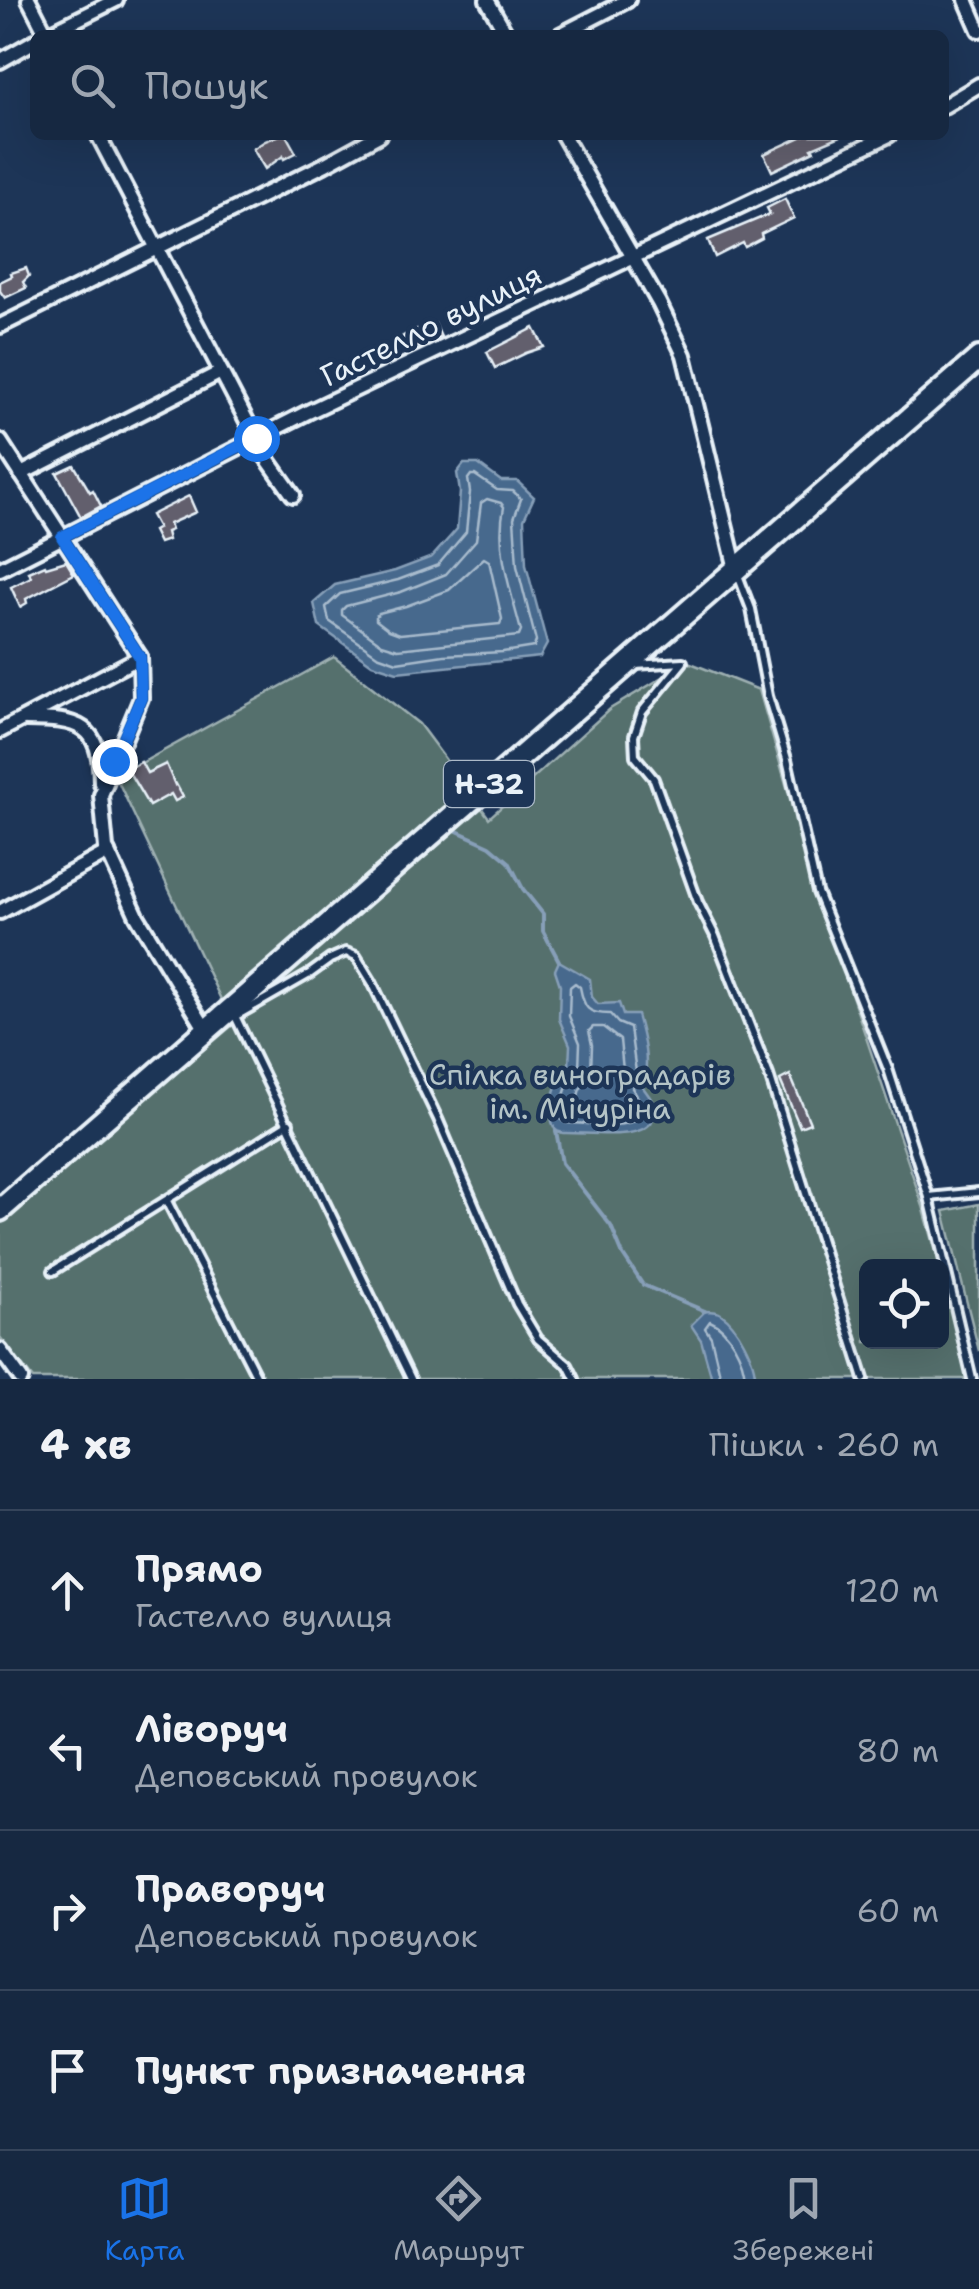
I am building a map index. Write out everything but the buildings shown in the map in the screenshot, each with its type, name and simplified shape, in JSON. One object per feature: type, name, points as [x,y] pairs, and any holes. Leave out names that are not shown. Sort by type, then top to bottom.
[{"type":"main road","name":"Н-32","points":[[0,1210],[206,1030],[234,1012],[979,358]]},
{"type":"street","points":[[30,0],[44,30]]},
{"type":"street","points":[[56,30],[116,0]]},
{"type":"street","points":[[487,0],[504,30]]},
{"type":"street","points":[[570,30],[628,0]]},
{"type":"street","points":[[966,0],[979,30]]},
{"type":"street","points":[[0,61],[30,44]]},
{"type":"street","points":[[949,103],[979,85]]},
{"type":"street","points":[[101,140],[264,454],[293,495]]},
{"type":"street","points":[[0,326],[370,140]]},
{"type":"street","points":[[567,140],[684,355],[736,569]]},
{"type":"street","name":"Гастелло вулиця","points":[[0,570],[256,438],[878,140]]},
{"type":"street","points":[[21,474],[221,372]]},
{"type":"street","points":[[0,441],[140,657],[141,698],[101,794]]},
{"type":"street","points":[[0,731],[140,657]]},
{"type":"street","points":[[24,719],[63,719],[89,732],[101,755],[108,852],[137,916],[206,1030]]},
{"type":"street","points":[[0,912],[108,852]]},
{"type":"street","points":[[0,1350],[21,1379]]},
{"type":"lane","points":[[736,569],[751,609],[768,696],[787,759],[817,892],[881,1051],[928,1198],[972,1379]]},
{"type":"lane","points":[[625,666],[682,662],[642,712],[634,736],[635,756],[654,779],[698,902],[769,1075],[864,1379]]},
{"type":"lane","points":[[411,1379],[234,1012],[346,952],[356,956],[372,982],[438,1119],[517,1304],[538,1339],[568,1365],[575,1379]]},
{"type":"lane","points":[[53,1271],[288,1124]]},
{"type":"lane","points":[[928,1198],[979,1192]]},
{"type":"lane","points":[[168,1200],[258,1379]]},
{"type":"green space","name":"Спілка виноградарів ім. Мічуріна","points":[[334,657],[419,724],[489,818],[610,709],[688,662],[759,690],[817,892],[938,1259],[859,1259],[859,1349],[949,1349],[949,1302],[968,1379],[33,1379],[0,1337],[0,1221],[233,1025],[116,777]]},
{"type":"green space","points":[[979,1204],[979,1351],[944,1211]]},
{"type":"water","points":[[464,464],[478,464],[501,481],[517,481],[534,497],[524,519],[526,565],[547,644],[540,657],[397,672],[372,664],[319,626],[314,603],[335,585],[395,571],[432,557],[457,529],[457,473]]},
{"type":"water","points":[[559,961],[590,979],[592,997],[598,1004],[619,1003],[623,1015],[637,1015],[646,1060],[642,1086],[657,1107],[644,1129],[610,1134],[556,1131],[551,1106],[555,1089],[569,1067],[570,1045],[559,1019],[560,985],[555,970]]},
{"type":"water","points":[[705,1311],[719,1313],[739,1334],[749,1353],[755,1379],[712,1379],[701,1340],[691,1325]]},
{"type":"waterway","points":[[457,831],[490,846],[509,862],[523,889],[543,914],[543,931],[559,961]]},
{"type":"waterway","points":[[556,1131],[562,1163],[611,1226],[623,1255],[643,1285],[705,1311]]},
{"type":"route","points":[[114,761],[141,698],[140,657],[62,537],[256,438]]}]
